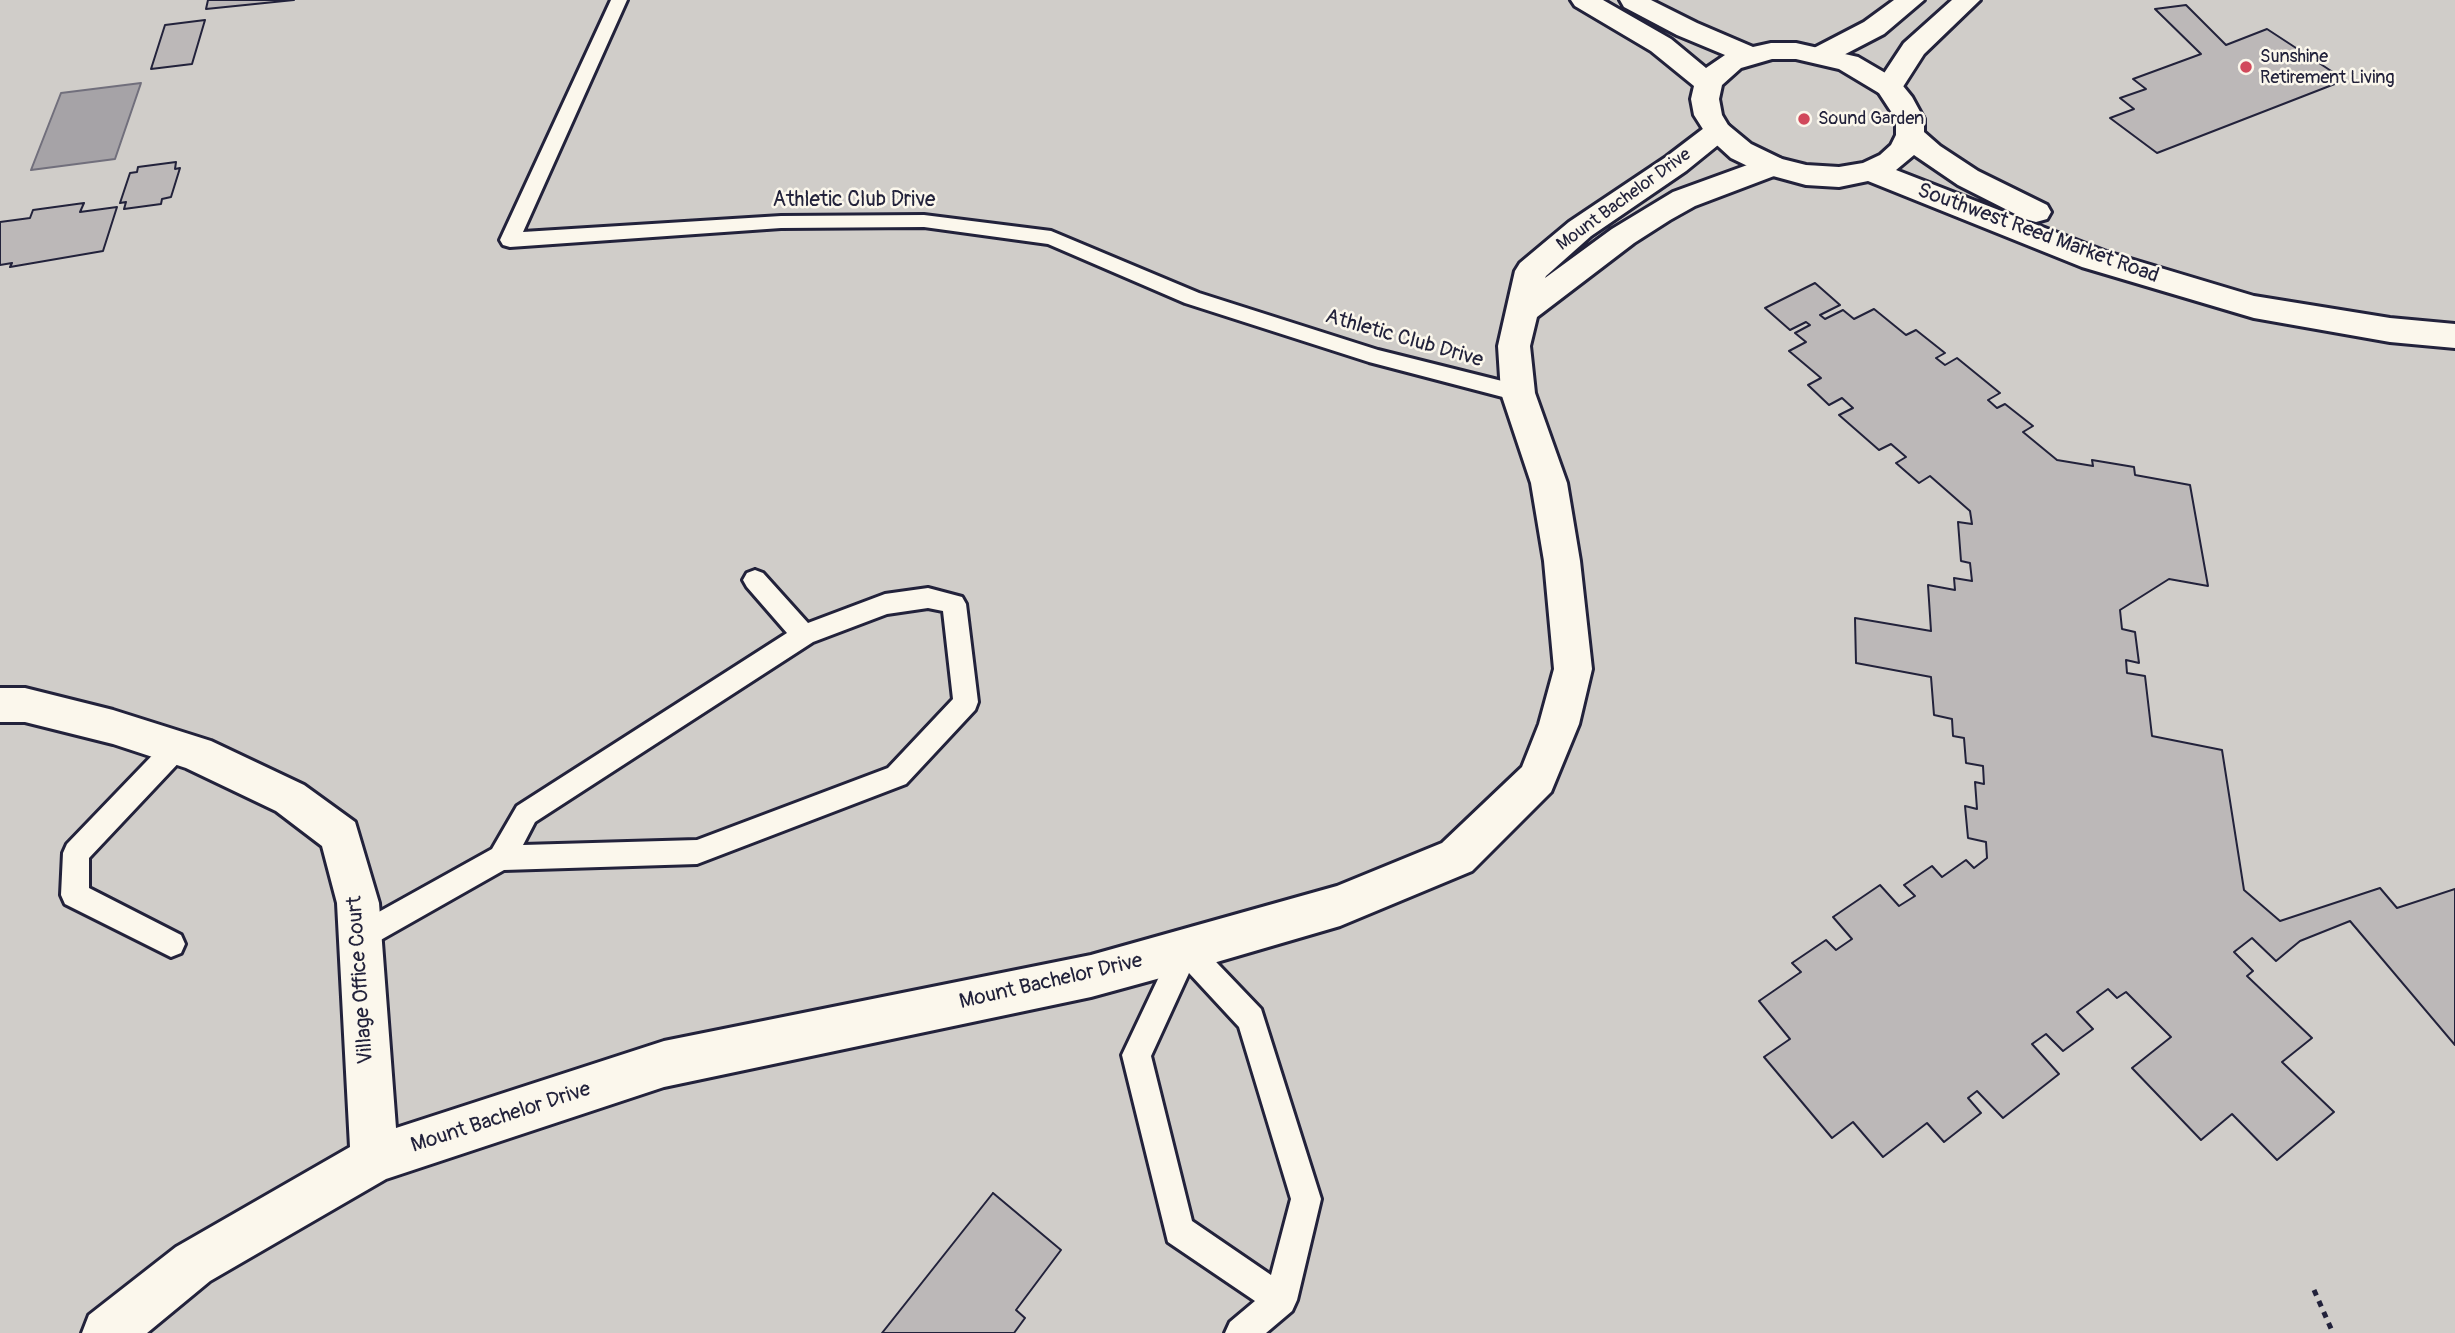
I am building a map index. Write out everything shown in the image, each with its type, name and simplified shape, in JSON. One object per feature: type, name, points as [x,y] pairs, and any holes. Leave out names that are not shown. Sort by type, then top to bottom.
[{"type":"street","points":[[1584,0],[1661,45],[1709,84]]},
{"type":"street","points":[[1632,0],[1687,29],[1748,55]]},
{"type":"street","points":[[1822,55],[1874,28],[1911,0]]},
{"type":"street","points":[[1889,87],[1914,49],[1967,0]]},
{"type":"street","points":[[1771,51],[1822,55],[1870,74],[1889,87],[1910,119],[1910,135],[1903,150],[1890,162],[1870,171],[1839,177],[1806,174],[1772,166],[1741,151],[1718,131],[1708,115],[1705,99],[1709,84],[1717,72],[1748,55],[1771,51]]},
{"type":"street","name":"Mount Bachelor Drive","points":[[107,1333],[193,1264],[375,1159],[664,1064],[1091,976],[1186,950],[1340,906],[1457,857],[1537,779],[1559,724],[1573,669],[1562,561],[1549,483],[1518,393],[1514,346],[1531,271],[1580,229],[1676,164],[1718,131]]},
{"type":"street","name":"Southwest Reed Market Road","points":[[1910,135],[1930,153],[1968,178],[2020,206],[2110,240],[2222,272],[2348,301],[2455,310]]},
{"type":"street","name":"Mount Bachelor Drive","points":[[1523,311],[1623,236],[1667,208],[1772,166]]},
{"type":"street","name":"Southwest Reed Market Road","points":[[1870,171],[2093,259],[2254,307],[2390,330],[2455,336]]},
{"type":"street","name":"Village Office Court","points":[[0,705],[25,705],[113,727],[197,754],[290,798],[340,835],[358,903],[375,1159]]},
{"type":"lane","name":"Athletic Club Drive","points":[[619,0],[510,240],[781,222],[924,220],[1051,238],[1192,298],[1376,358],[1518,393]]},
{"type":"lane","points":[[755,580],[804,635]]},
{"type":"lane","points":[[360,937],[501,858],[697,852],[897,776],[966,702],[954,604],[928,598],[885,604],[804,635],[526,814],[501,858]]},
{"type":"lane","points":[[171,944],[75,895],[75,863],[76,853],[177,747]]},
{"type":"lane","points":[[1241,1333],[1281,1300],[1306,1199],[1251,1018],[1186,950],[1136,1055],[1179,1231],[1281,1300]]},
{"type":"path","points":[[2314,1290],[2333,1333]]},
{"type":"shaded area","points":[[0,0],[2455,0],[2455,1333],[0,1333]]},
{"type":"shaded area","points":[[141,83],[115,159],[31,170],[61,93]]},
{"type":"building","points":[[208,0],[294,0],[206,9]]},
{"type":"building","name":"Sunshine Retirement Living","points":[[2186,5],[2226,45],[2267,29],[2345,80],[2157,153],[2110,118],[2134,109],[2120,98],[2146,89],[2133,79],[2201,54],[2155,9]]},
{"type":"building","points":[[205,20],[192,64],[151,69],[165,25]]},
{"type":"building","points":[[176,162],[175,169],[180,168],[171,197],[162,199],[161,204],[124,209],[126,202],[120,203],[130,173],[137,172],[138,167]]},
{"type":"building","points":[[84,203],[80,212],[117,207],[103,251],[10,267],[12,263],[0,265],[0,222],[30,218],[33,210]]},
{"type":"building","points":[[1815,283],[1840,305],[1820,315],[1825,319],[1843,310],[1854,319],[1874,309],[1906,335],[1916,330],[1945,353],[1936,358],[1945,365],[1957,358],[2000,393],[1988,400],[1997,408],[2005,404],[2033,426],[2023,432],[2057,460],[2093,466],[2092,460],[2134,467],[2135,475],[2190,485],[2208,586],[2169,579],[2120,610],[2122,629],[2135,632],[2139,663],[2126,660],[2127,673],[2145,676],[2152,736],[2222,750],[2244,890],[2280,921],[2380,888],[2397,908],[2455,889],[2455,1045],[2350,921],[2300,941],[2276,961],[2252,938],[2234,952],[2253,971],[2247,976],[2312,1038],[2282,1062],[2334,1112],[2277,1160],[2232,1114],[2201,1140],[2132,1068],[2171,1037],[2126,992],[2117,998],[2108,989],[2077,1012],[2093,1029],[2063,1051],[2046,1034],[2032,1044],[2059,1074],[2003,1118],[1977,1091],[1968,1098],[1981,1113],[1944,1142],[1927,1123],[1883,1157],[1853,1122],[1832,1138],[1764,1057],[1790,1039],[1759,1001],[1801,972],[1792,963],[1826,940],[1836,950],[1852,939],[1833,917],[1880,885],[1899,906],[1915,896],[1904,885],[1932,866],[1942,877],[1966,860],[1974,868],[1987,858],[1986,842],[1968,838],[1965,806],[1977,809],[1975,782],[1984,784],[1983,766],[1966,763],[1964,738],[1953,736],[1952,719],[1934,715],[1931,677],[1856,663],[1855,618],[1931,631],[1928,585],[1955,590],[1954,578],[1972,581],[1970,563],[1961,561],[1958,522],[1972,524],[1970,511],[1930,476],[1919,483],[1896,463],[1906,457],[1891,444],[1879,450],[1839,415],[1853,408],[1842,398],[1829,405],[1808,385],[1821,378],[1789,351],[1806,342],[1795,333],[1810,325],[1806,322],[1790,330],[1765,308]]},
{"type":"building","points":[[993,1193],[1061,1250],[1016,1310],[1025,1318],[1014,1333],[882,1333]]},
{"type":"place","name":"Sunshine Retirement Living","points":[[2246,67]]},
{"type":"place","name":"Sound Garden","points":[[1804,119]]}]
